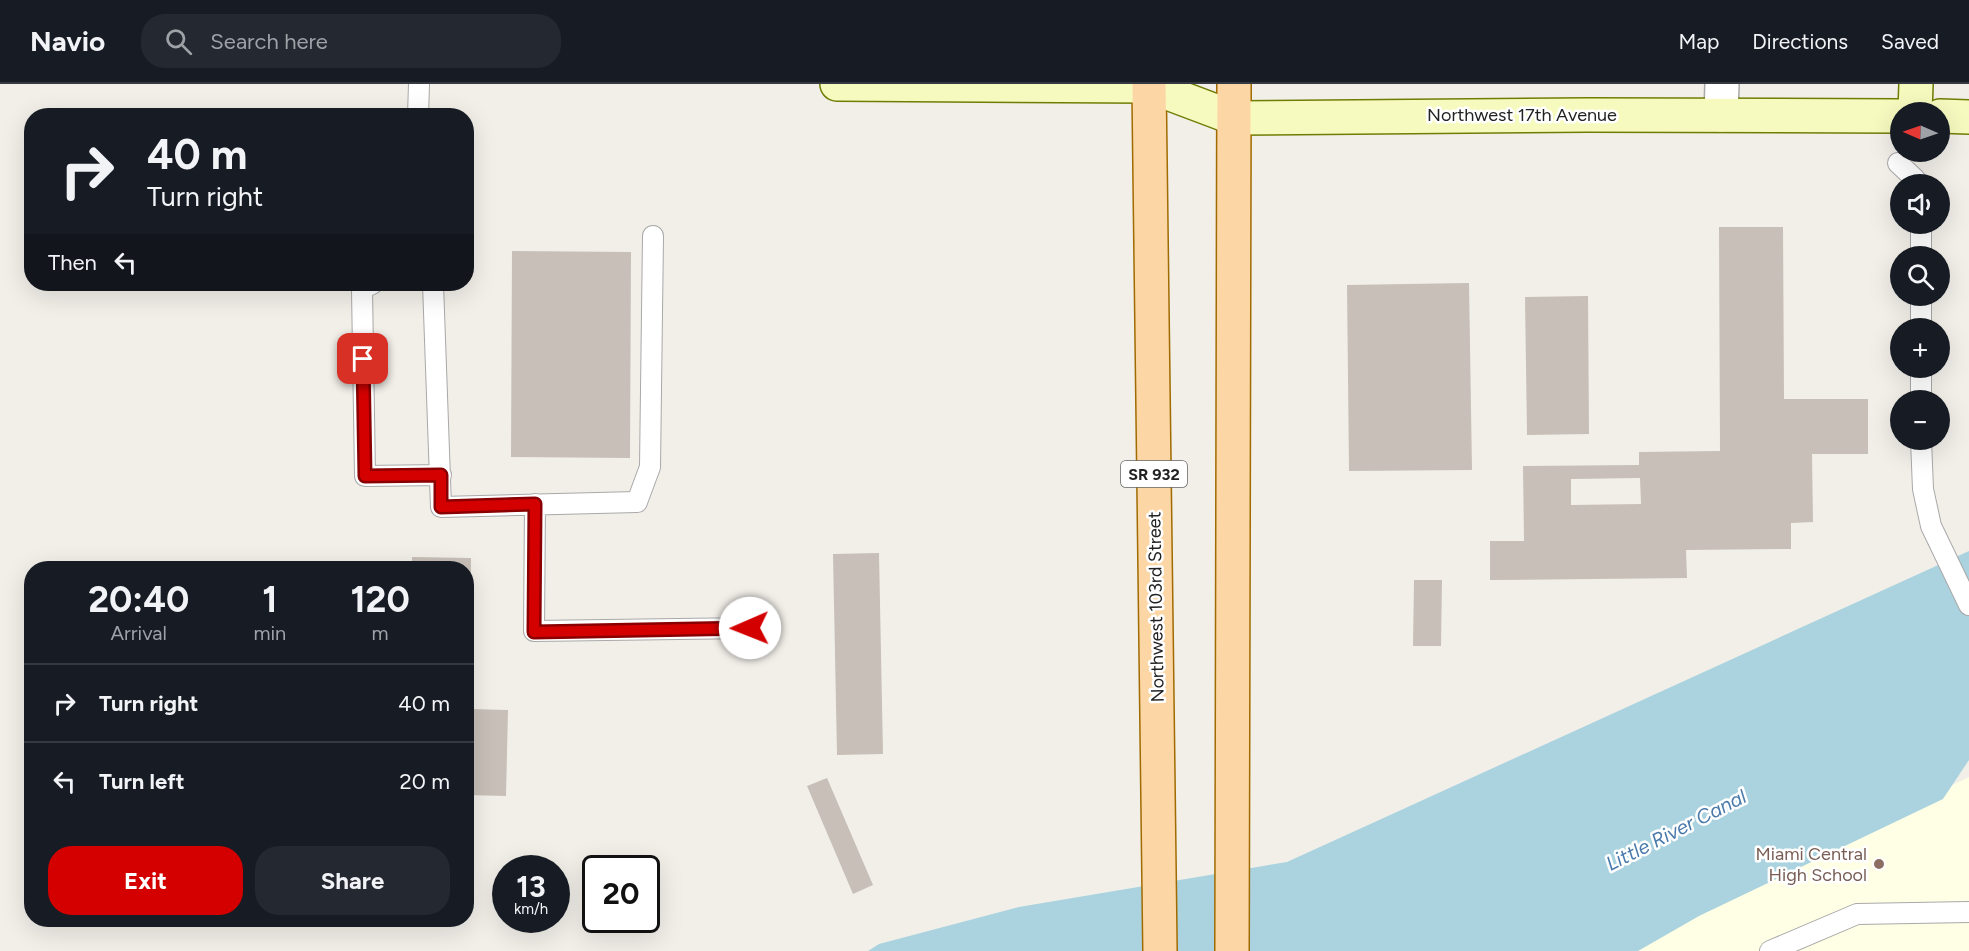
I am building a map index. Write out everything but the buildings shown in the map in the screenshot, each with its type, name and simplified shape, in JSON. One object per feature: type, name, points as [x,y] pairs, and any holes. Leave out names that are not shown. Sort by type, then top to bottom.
[{"type":"main road","name":"Northwest 17th Avenue","points":[[837,84],[1150,85],[1234,118],[1722,100],[1890,115]]},
{"type":"main road","points":[[1232,951],[1234,84]]},
{"type":"main road","points":[[1915,102],[1916,84]]},
{"type":"main road","name":"Northwest 103rd Street","points":[[1150,85],[1160,951]]},
{"type":"main road","points":[[1950,116],[1969,117]]},
{"type":"lane","points":[[418,108],[419,84]]},
{"type":"lane","points":[[1898,163],[1909,174]]},
{"type":"lane","points":[[433,291],[441,507],[637,502],[650,467],[653,236]]},
{"type":"lane","points":[[362,291],[365,476],[441,475]]},
{"type":"lane","points":[[1921,450],[1923,489],[1931,526],[1969,604]]},
{"type":"lane","points":[[535,504],[534,632],[750,628]]},
{"type":"lane","points":[[1770,951],[1857,914],[1969,912]]},
{"type":"shaded area","name":"Miami Central High School","points":[[1969,777],[1969,951],[1609,951]]},
{"type":"water","name":"Little River Canal","points":[[1969,551],[1969,760],[1943,799],[1699,916],[1638,951],[868,951],[879,944],[1019,907],[1287,862]]},
{"type":"place","name":"Miami Central High School","points":[[1879,864]]},
{"type":"route","points":[[363,359],[365,476],[441,475],[441,507],[535,504],[534,632],[750,628]]}]
